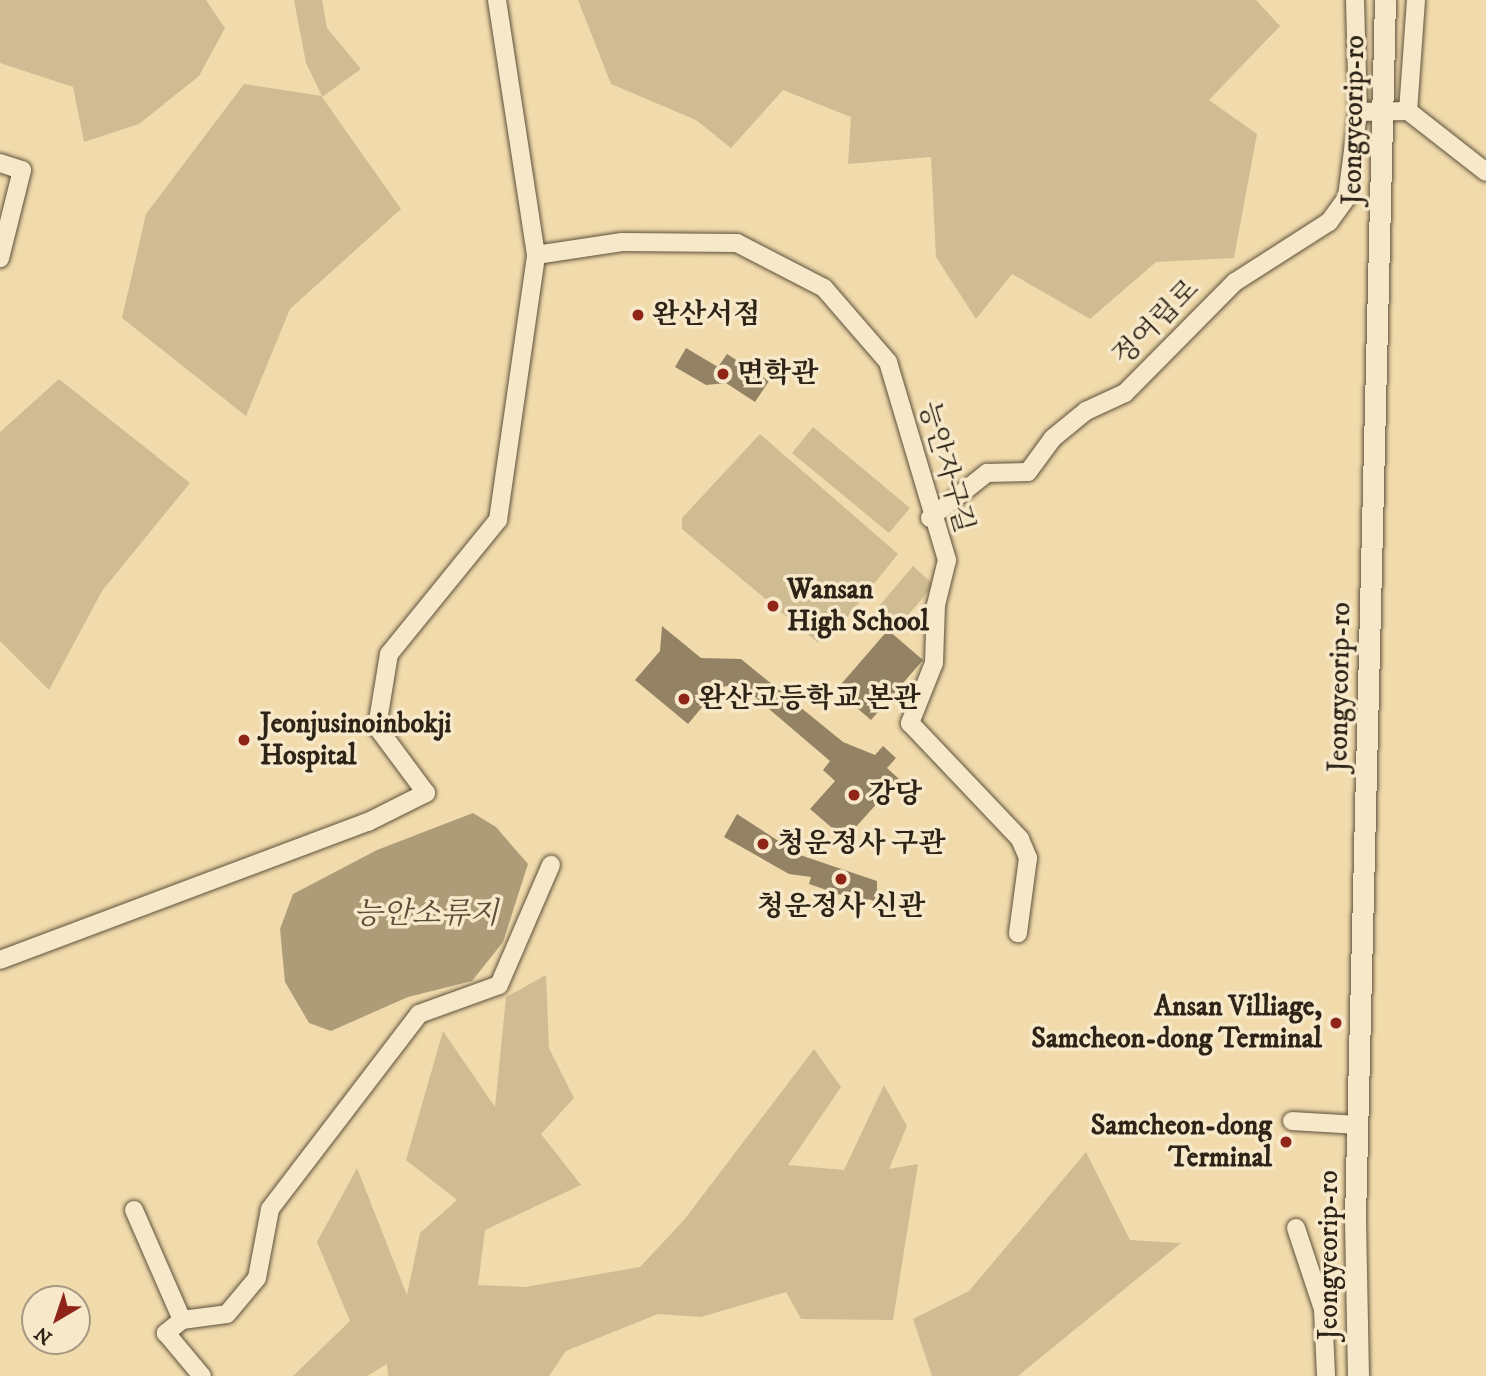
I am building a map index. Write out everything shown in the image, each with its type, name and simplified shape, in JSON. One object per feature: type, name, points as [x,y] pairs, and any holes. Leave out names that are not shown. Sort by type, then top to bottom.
[{"type":"street","points":[[0,960],[368,822],[426,793],[377,727],[389,654],[498,520],[536,255],[497,0]]},
{"type":"street","name":"정여립로","points":[[930,518],[987,473],[1028,472],[1053,438],[1086,411],[1125,393],[1235,282],[1329,222],[1347,197],[1359,111],[1355,0]]},
{"type":"street","name":"Jeongyeorip-ro","points":[[1358,1376],[1358,1125],[1385,0]]},
{"type":"street","points":[[1408,111],[1416,0]]},
{"type":"street","points":[[1359,111],[1382,114],[1408,111],[1486,172]]},
{"type":"street","points":[[0,163],[22,170],[0,258]]},
{"type":"street","name":"능안자구길","points":[[536,255],[622,242],[737,243],[800,270],[888,362],[930,518],[947,560],[936,605],[934,663],[910,723],[1020,839],[1028,858],[1018,933]]},
{"type":"street","points":[[201,1376],[166,1333],[182,1320],[227,1314],[257,1278],[270,1209],[419,1014],[499,985],[551,865]]},
{"type":"street","points":[[1292,1121],[1358,1125]]},
{"type":"street","points":[[134,1210],[182,1320]]},
{"type":"street","points":[[1296,1228],[1323,1309],[1326,1376]]},
{"type":"shaded area","points":[[0,0],[206,0],[225,28],[199,76],[139,124],[84,142],[73,87],[0,63]]},
{"type":"shaded area","points":[[294,0],[322,0],[327,28],[361,69],[322,97],[401,209],[290,309],[246,416],[122,318],[146,214],[244,84],[322,96],[306,63]]},
{"type":"shaded area","points":[[578,0],[1256,0],[1280,26],[1209,100],[1257,134],[1234,258],[1156,262],[1090,319],[1012,274],[976,319],[936,257],[931,157],[848,164],[851,117],[783,90],[731,148],[696,120],[611,84]]},
{"type":"shaded area","points":[[59,379],[190,483],[102,591],[49,690],[0,641],[0,432]]},
{"type":"shaded area","points":[[813,427],[910,508],[889,533],[792,453]]},
{"type":"shaded area","points":[[760,434],[898,554],[827,642],[817,642],[682,529],[682,518]]},
{"type":"shaded area","points":[[913,566],[934,585],[895,630],[874,612]]},
{"type":"shaded area","points":[[546,975],[549,1048],[574,1098],[541,1134],[581,1185],[485,1230],[478,1285],[525,1287],[640,1267],[684,1220],[814,1049],[841,1087],[788,1165],[844,1170],[884,1085],[907,1126],[889,1169],[918,1164],[893,1320],[801,1319],[786,1292],[701,1317],[658,1314],[566,1351],[549,1376],[388,1376],[387,1364],[367,1376],[293,1376],[350,1321],[317,1242],[357,1168],[407,1295],[420,1233],[457,1200],[406,1160],[443,1031],[495,1107],[506,997]]},
{"type":"shaded area","points":[[1086,1152],[1130,1240],[1181,1243],[1018,1376],[932,1376],[913,1319],[969,1291]]},
{"type":"water","name":"능안소류지","points":[[473,813],[496,827],[528,864],[503,942],[472,981],[408,997],[331,1031],[309,1023],[285,982],[280,929],[293,894],[377,850]]},
{"type":"building","name":"면학관","points":[[686,348],[718,367],[727,354],[769,381],[755,402],[726,383],[706,385],[675,367]]},
{"type":"building","name":"완산고등학교 본관","points":[[662,626],[701,658],[741,659],[843,742],[875,755],[883,746],[896,758],[887,768],[899,779],[845,839],[810,809],[835,781],[823,770],[830,761],[741,685],[719,687],[688,724],[635,680],[660,651]]},
{"type":"building","points":[[888,630],[923,660],[871,720],[836,690]]},
{"type":"building","points":[[737,814],[800,855],[877,881],[877,902],[868,899],[867,904],[809,884],[811,877],[789,874],[724,837]]},
{"type":"place","name":"완산서점","points":[[638,315]]},
{"type":"place","name":"면학관","points":[[723,374]]},
{"type":"place","name":"Wansan High School","points":[[773,606]]},
{"type":"place","name":"완산고등학교 본관","points":[[684,699]]},
{"type":"place","name":"Jeonjusinoinbokji Hospital","points":[[244,740]]},
{"type":"place","name":"강당","points":[[854,795]]},
{"type":"place","name":"청운정사 구관","points":[[763,844]]},
{"type":"place","name":"청운정사 신관","points":[[841,879]]},
{"type":"place","name":"Ansan Villiage, Samcheon-dong Terminal","points":[[1336,1023]]},
{"type":"place","name":"Samcheon-dong Terminal","points":[[1286,1142]]}]
